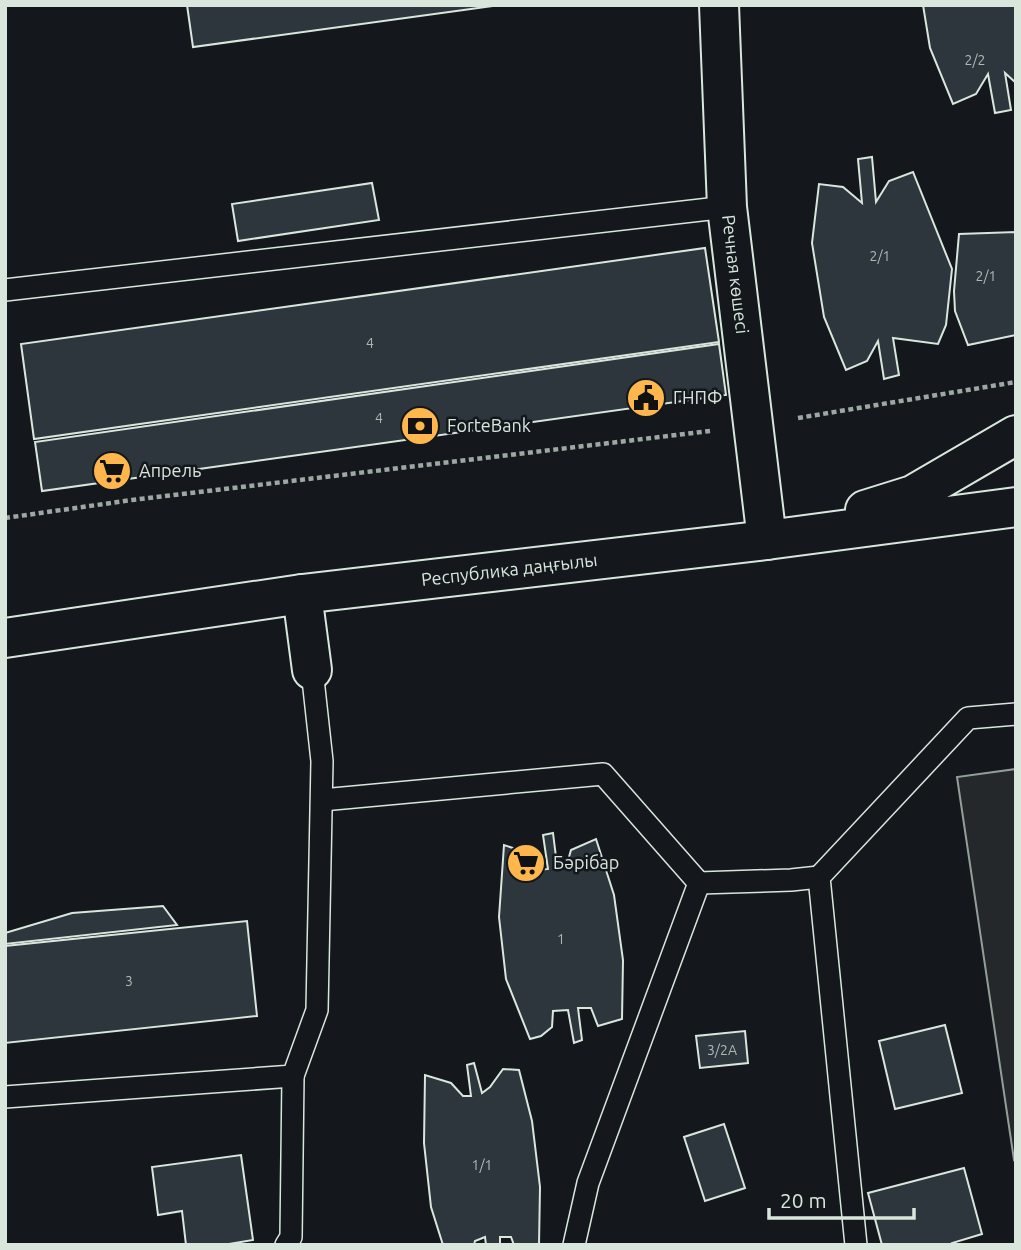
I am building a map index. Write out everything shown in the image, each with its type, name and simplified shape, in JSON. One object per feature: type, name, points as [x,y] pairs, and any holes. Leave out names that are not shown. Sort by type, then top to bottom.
[{"type":"main road","name":"Речная көшесі","points":[[719,5],[727,207],[767,540]]},
{"type":"main road","points":[[913,495],[1016,435]]},
{"type":"main road","points":[[767,540],[1016,466]]},
{"type":"main road","name":"Республика даңғылы","points":[[5,638],[302,594],[767,540],[1016,507]]},
{"type":"main road","points":[[302,594],[312,670]]},
{"type":"lane","points":[[5,290],[727,207]]},
{"type":"lane","points":[[286,1245],[291,1237],[293,1076],[317,1010],[322,761],[312,670]]},
{"type":"lane","points":[[699,883],[819,877],[968,718],[1016,714]]},
{"type":"lane","points":[[322,800],[603,774],[699,883]]},
{"type":"lane","points":[[819,877],[856,1245]]},
{"type":"lane","points":[[574,1245],[588,1183],[699,883]]},
{"type":"lane","points":[[5,1097],[293,1076]]},
{"type":"path","points":[[5,518],[754,426],[1016,382]]},
{"type":"shaded area","points":[[1016,769],[1016,1159],[1014,1160],[957,777]]},
{"type":"building","points":[[187,5],[500,5],[193,47]]},
{"type":"building","points":[[923,5],[1016,5],[1016,83],[1005,73],[1011,110],[995,113],[988,74],[976,94],[953,104],[930,48]]},
{"type":"building","points":[[872,157],[876,202],[889,181],[913,172],[952,269],[946,325],[938,344],[893,338],[899,375],[884,379],[878,341],[867,361],[846,370],[824,317],[812,243],[819,184],[843,187],[862,203],[858,159]]},
{"type":"building","points":[[372,183],[379,220],[238,241],[232,204]]},
{"type":"building","points":[[1016,232],[1016,335],[968,345],[955,311],[959,234]]},
{"type":"building","points":[[705,248],[719,342],[34,439],[21,344]]},
{"type":"building","points":[[719,344],[726,395],[42,491],[35,442]]},
{"type":"building","points":[[553,833],[557,865],[567,864],[571,850],[596,839],[614,895],[623,960],[622,1019],[598,1026],[591,1008],[578,1008],[582,1040],[574,1043],[568,1010],[553,1011],[552,1027],[541,1036],[530,1039],[506,979],[499,917],[504,845],[528,853],[540,870],[548,869],[543,835]]},
{"type":"building","points":[[163,906],[177,925],[5,944],[5,933],[72,913]]},
{"type":"building","points":[[247,921],[257,1016],[5,1043],[5,946]]},
{"type":"building","points":[[945,1025],[962,1093],[895,1109],[879,1041]]},
{"type":"building","points":[[745,1031],[748,1063],[700,1068],[696,1036]]},
{"type":"building","points":[[474,1063],[482,1093],[503,1069],[519,1070],[532,1121],[540,1187],[539,1245],[514,1245],[511,1237],[500,1237],[500,1245],[486,1245],[485,1237],[475,1241],[474,1245],[443,1245],[431,1207],[424,1143],[425,1075],[451,1083],[463,1096],[471,1096],[467,1065]]},
{"type":"building","points":[[724,1124],[745,1188],[705,1201],[684,1137]]},
{"type":"building","points":[[241,1155],[253,1240],[223,1245],[186,1245],[182,1211],[158,1215],[152,1167]]},
{"type":"building","points":[[964,1168],[982,1234],[952,1243],[953,1245],[882,1245],[868,1193]]},
{"type":"place","name":"ГНПФ","points":[[646,398]]},
{"type":"place","name":"ForteBank","points":[[420,426]]},
{"type":"place","name":"Апрель","points":[[112,471]]},
{"type":"place","name":"Бәрібар","points":[[526,863]]}]
